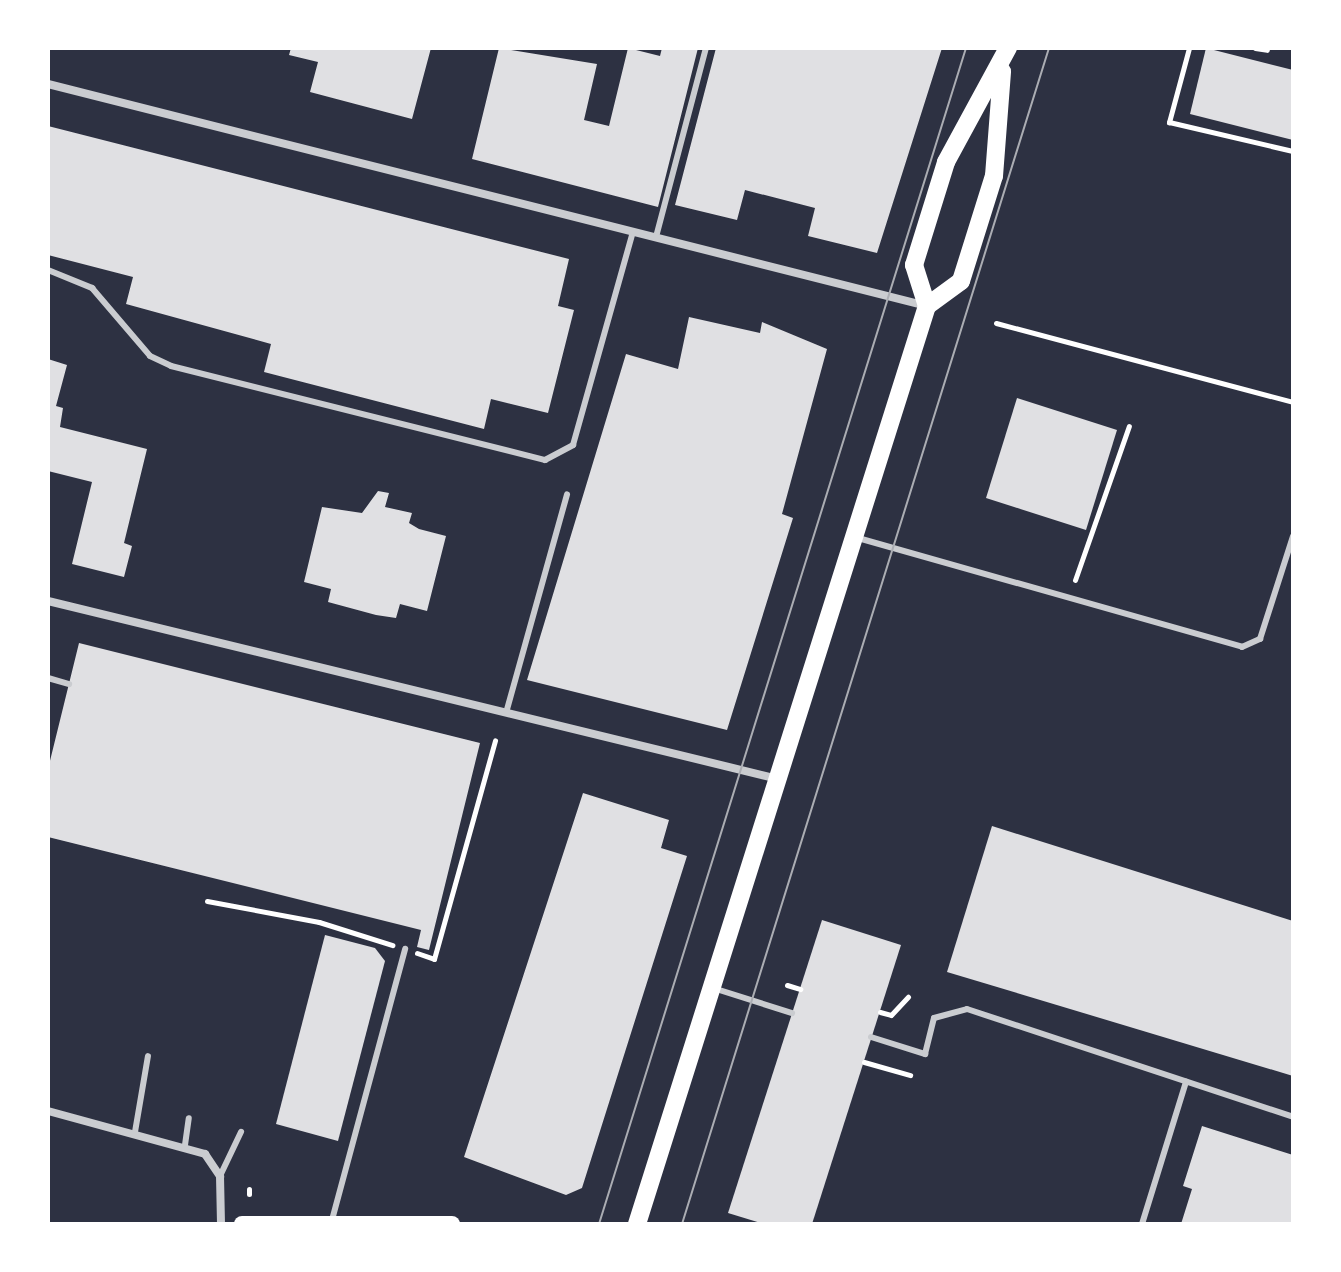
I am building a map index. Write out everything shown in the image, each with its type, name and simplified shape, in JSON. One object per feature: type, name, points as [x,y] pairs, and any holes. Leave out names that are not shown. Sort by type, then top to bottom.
[{"type":"main road","points":[[637,1224],[927,306],[914,265],[946,162],[1005,57]]},
{"type":"main road","points":[[927,306],[961,281],[994,176],[1005,57]]},
{"type":"main road","points":[[242,1224],[452,1224]]},
{"type":"street","points":[[48,84],[927,306]]},
{"type":"street","points":[[48,601],[779,780]]},
{"type":"street","points":[[48,1111],[185,1145],[205,1154],[220,1176],[221,1224]]},
{"type":"lane","points":[[656,237],[706,48]]},
{"type":"lane","points":[[48,270],[92,288],[150,356],[171,366],[545,460],[573,445],[633,232]]},
{"type":"lane","points":[[506,713],[567,494]]},
{"type":"lane","points":[[855,537],[1242,647],[1260,639],[1293,536]]},
{"type":"lane","points":[[48,678],[69,684]]},
{"type":"lane","points":[[331,1222],[405,949]]},
{"type":"lane","points":[[713,988],[792,1013]]},
{"type":"lane","points":[[871,1037],[925,1054],[934,1018],[967,1009],[1293,1117]]},
{"type":"lane","points":[[135,1132],[148,1056]]},
{"type":"lane","points":[[1142,1224],[1186,1082]]},
{"type":"lane","points":[[185,1145],[189,1118]]},
{"type":"lane","points":[[220,1176],[241,1132]]},
{"type":"path","points":[[1189,48],[1169,122],[1293,151]]},
{"type":"path","points":[[1255,48],[1267,50]]},
{"type":"path","points":[[996,323],[1293,402]]},
{"type":"path","points":[[1075,580],[1129,426]]},
{"type":"path","points":[[207,901],[319,922],[434,959],[495,740]]},
{"type":"path","points":[[787,985],[800,989]]},
{"type":"path","points":[[880,1012],[891,1015],[908,997]]},
{"type":"path","points":[[864,1062],[910,1075]]},
{"type":"building","points":[[291,48],[431,48],[412,119],[310,92],[318,62],[289,55]]},
{"type":"building","points":[[499,48],[597,64],[584,120],[609,126],[628,48],[660,56],[662,48],[698,48],[658,207],[472,159]]},
{"type":"building","points":[[716,48],[942,48],[877,253],[808,236],[815,208],[745,190],[737,220],[675,205]]},
{"type":"building","points":[[1206,48],[1293,70],[1293,140],[1190,114]]},
{"type":"building","points":[[48,126],[569,259],[558,306],[574,310],[548,413],[491,399],[484,429],[264,372],[271,344],[126,304],[133,277],[48,255]]},
{"type":"building","points":[[689,317],[760,333],[762,322],[827,349],[782,514],[793,518],[727,730],[527,680],[626,354],[678,369]]},
{"type":"building","points":[[48,359],[67,365],[56,406],[63,408],[60,427],[147,449],[124,543],[132,546],[124,577],[72,564],[92,482],[48,471]]},
{"type":"building","points":[[1017,398],[1117,430],[1086,530],[986,498]]},
{"type":"building","points":[[378,491],[389,493],[385,507],[412,513],[409,523],[446,536],[427,611],[400,604],[396,618],[376,615],[328,602],[331,589],[304,582],[322,507],[362,513]]},
{"type":"building","points":[[79,643],[480,743],[429,950],[417,947],[421,930],[48,837],[48,769]]},
{"type":"building","points":[[583,793],[669,820],[661,848],[687,856],[582,1188],[566,1195],[464,1157]]},
{"type":"building","points":[[992,826],[1293,921],[1293,1076],[947,972]]},
{"type":"building","points":[[822,920],[901,945],[812,1224],[764,1224],[728,1213]]},
{"type":"building","points":[[325,935],[375,948],[385,961],[338,1141],[276,1124]]},
{"type":"building","points":[[1202,1126],[1293,1155],[1293,1224],[1181,1224],[1192,1189],[1183,1186]]},
{"type":"tram line","points":[[599,1224],[966,48]]},
{"type":"tram line","points":[[682,1224],[1049,48]]}]
